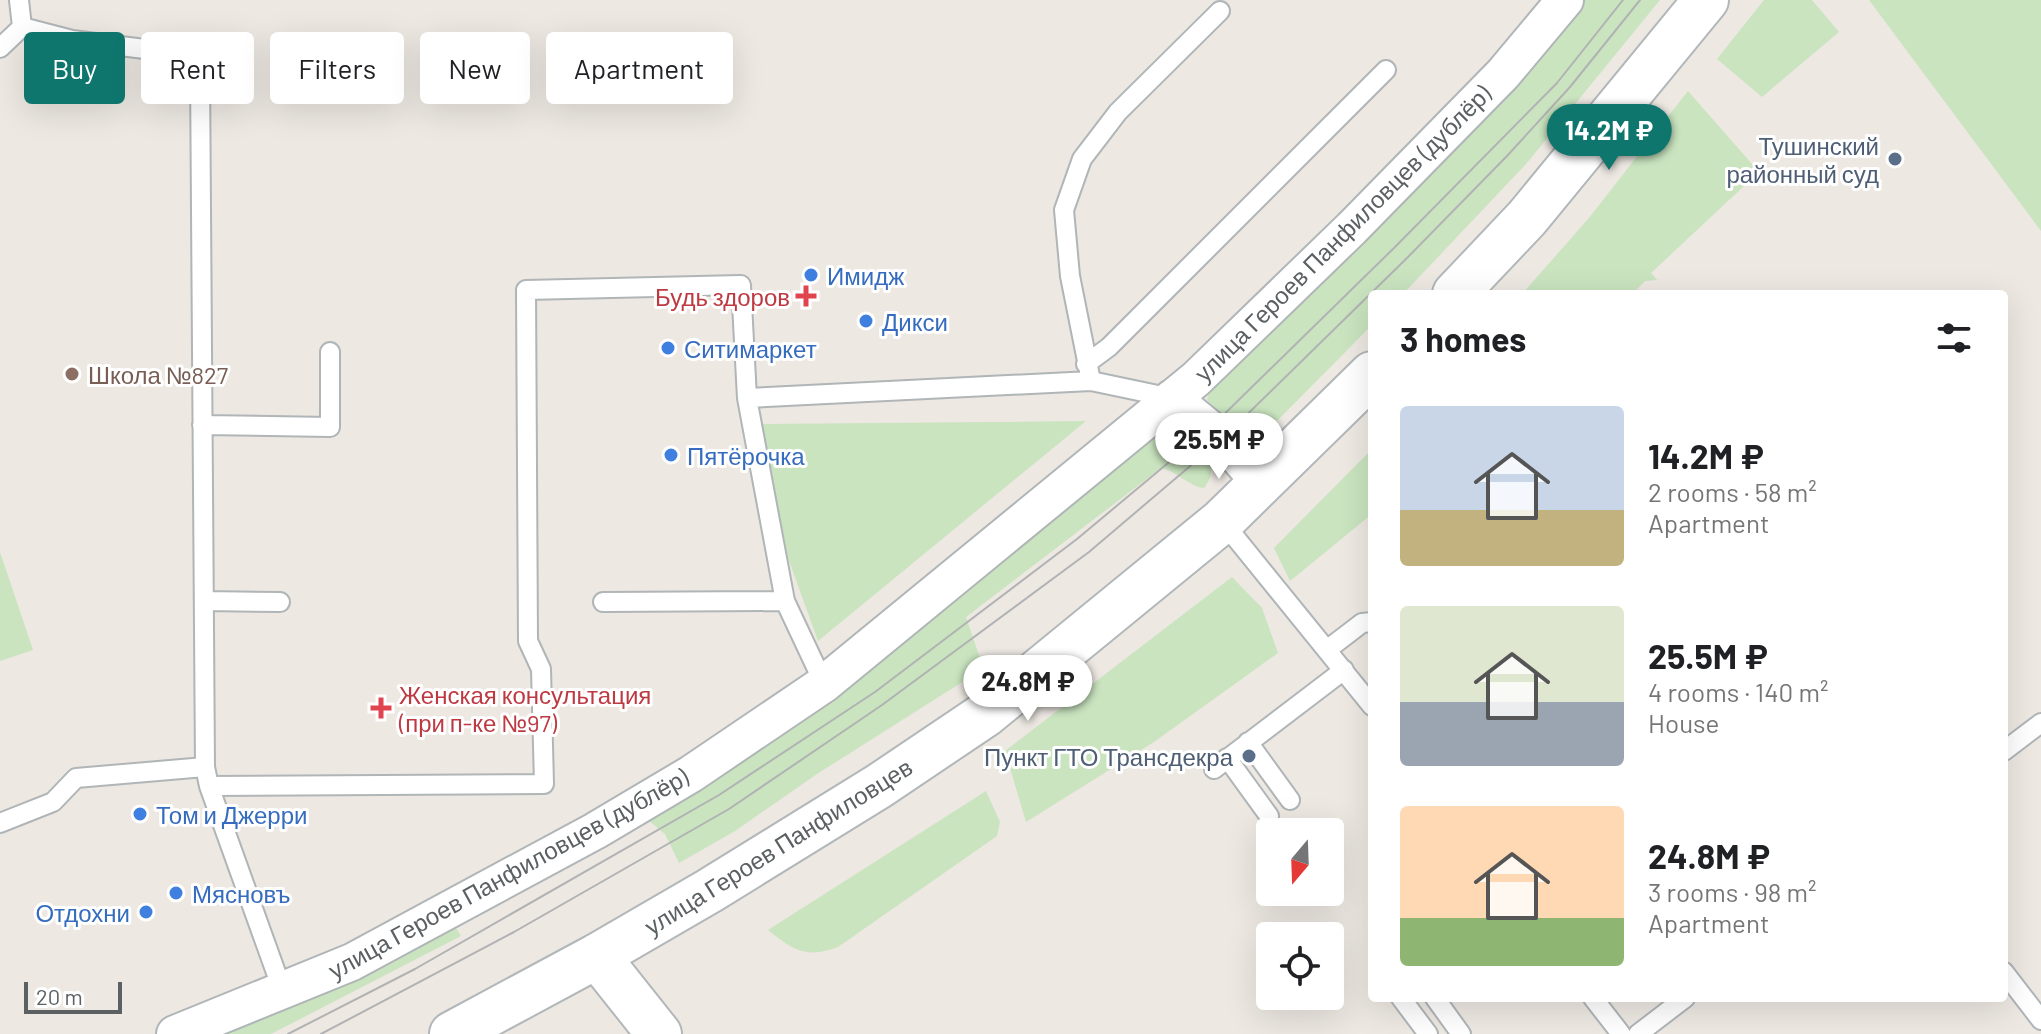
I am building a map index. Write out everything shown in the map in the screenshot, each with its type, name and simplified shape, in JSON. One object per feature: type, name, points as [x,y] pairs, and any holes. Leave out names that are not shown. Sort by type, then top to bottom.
[{"type":"main road","points":[[1459,290],[1527,218],[1706,0]]},
{"type":"main road","name":"улица Героев Панфиловцев","points":[[452,1034],[709,891],[866,794],[986,714],[1222,521],[1368,378]]},
{"type":"main road","points":[[597,956],[650,1031]]},
{"type":"street","name":"улица Героев Панфиловцев (дублёр)","points":[[175,1034],[352,962],[595,831],[691,774],[824,684],[1196,379],[1385,195],[1503,74],[1565,0]]},
{"type":"street","points":[[1172,398],[1222,439],[1260,482]]},
{"type":"lane","points":[[19,0],[22,27]]},
{"type":"lane","points":[[1089,372],[1070,276],[1064,210],[1082,159],[1118,112],[1220,11]]},
{"type":"lane","points":[[0,48],[22,27]]},
{"type":"lane","points":[[22,27],[72,40],[177,53],[193,60],[200,70],[205,767],[209,786],[283,992]]},
{"type":"lane","points":[[1089,372],[1109,347],[1386,70]]},
{"type":"lane","points":[[209,786],[544,784],[541,669],[528,641],[526,290],[741,285],[747,398],[785,601],[824,684]]},
{"type":"lane","points":[[202,425],[330,427],[330,352]]},
{"type":"lane","points":[[747,398],[1089,372],[1172,398]]},
{"type":"lane","points":[[1222,521],[1368,701]]},
{"type":"lane","points":[[204,601],[280,602]]},
{"type":"lane","points":[[603,602],[785,601]]},
{"type":"lane","points":[[1328,649],[1362,623],[1368,622]]},
{"type":"lane","points":[[1269,816],[1221,763],[1344,670]]},
{"type":"lane","points":[[2008,748],[2041,723]]},
{"type":"lane","points":[[1248,742],[1290,800]]},
{"type":"lane","points":[[0,823],[53,802],[76,778],[205,767]]},
{"type":"lane","points":[[2008,977],[2041,1020]]},
{"type":"lane","points":[[1404,1002],[1428,1034]]},
{"type":"lane","points":[[1438,1002],[1461,1034]]},
{"type":"lane","points":[[1596,1002],[1621,1034]]},
{"type":"lane","points":[[1638,1034],[1680,1002]]},
{"type":"green space","points":[[1572,0],[1660,0],[1526,164],[1407,290],[1368,290],[1368,329],[1256,442],[1241,435],[1216,413],[1207,399],[1211,389]]},
{"type":"green space","points":[[1764,0],[1812,0],[1839,32],[1762,97],[1717,59]]},
{"type":"green space","points":[[1869,0],[2041,0],[2041,231]]},
{"type":"green space","points":[[1688,91],[1759,172],[1651,273],[1657,280],[1645,281],[1636,290],[1526,290],[1589,218]]},
{"type":"green space","points":[[1086,421],[818,641],[788,558],[761,424]]},
{"type":"green space","points":[[1162,427],[1192,443],[1207,458],[1211,467],[1210,477],[1204,488],[1161,468],[966,617],[981,661],[975,674],[817,774],[735,831],[679,863],[665,834],[648,820]]},
{"type":"green space","points":[[1368,453],[1368,517],[1290,581],[1274,548]]},
{"type":"green space","points":[[0,552],[33,650],[0,661]]},
{"type":"green space","points":[[1232,577],[1262,608],[1278,653],[1154,742],[1026,822],[1005,751]]},
{"type":"green space","points":[[986,791],[1000,822],[997,836],[838,947],[808,952],[785,943],[768,930]]},
{"type":"green space","points":[[451,920],[461,936],[271,1034],[216,1034]]},
{"type":"tram line","points":[[288,1034],[415,969],[719,795],[875,692],[1077,539],[1210,428],[1394,248],[1557,83],[1623,0]]},
{"type":"tram line","points":[[1374,290],[1507,156],[1570,87],[1640,0]]},
{"type":"tram line","points":[[321,1034],[514,932],[729,809],[882,705],[1089,552],[1222,439],[1368,296]]},
{"type":"place","name":"Тушинский районный суд","points":[[1895,159]]},
{"type":"place","name":"Имидж","points":[[811,275]]},
{"type":"place","name":"Будь здоров","points":[[806,296]]},
{"type":"place","name":"Дикси","points":[[866,321]]},
{"type":"place","name":"Ситимаркет","points":[[668,348]]},
{"type":"place","name":"Школа №827","points":[[72,374]]},
{"type":"place","name":"Пятёрочка","points":[[671,455]]},
{"type":"place","name":"Женская консультация (при п-ке №97)","points":[[381,708]]},
{"type":"place","name":"Пункт ГТО Трансдекра","points":[[1249,756]]},
{"type":"place","name":"Том и Джерри","points":[[140,814]]},
{"type":"place","name":"Мясновъ","points":[[176,893]]},
{"type":"place","name":"Отдохни","points":[[146,912]]}]
